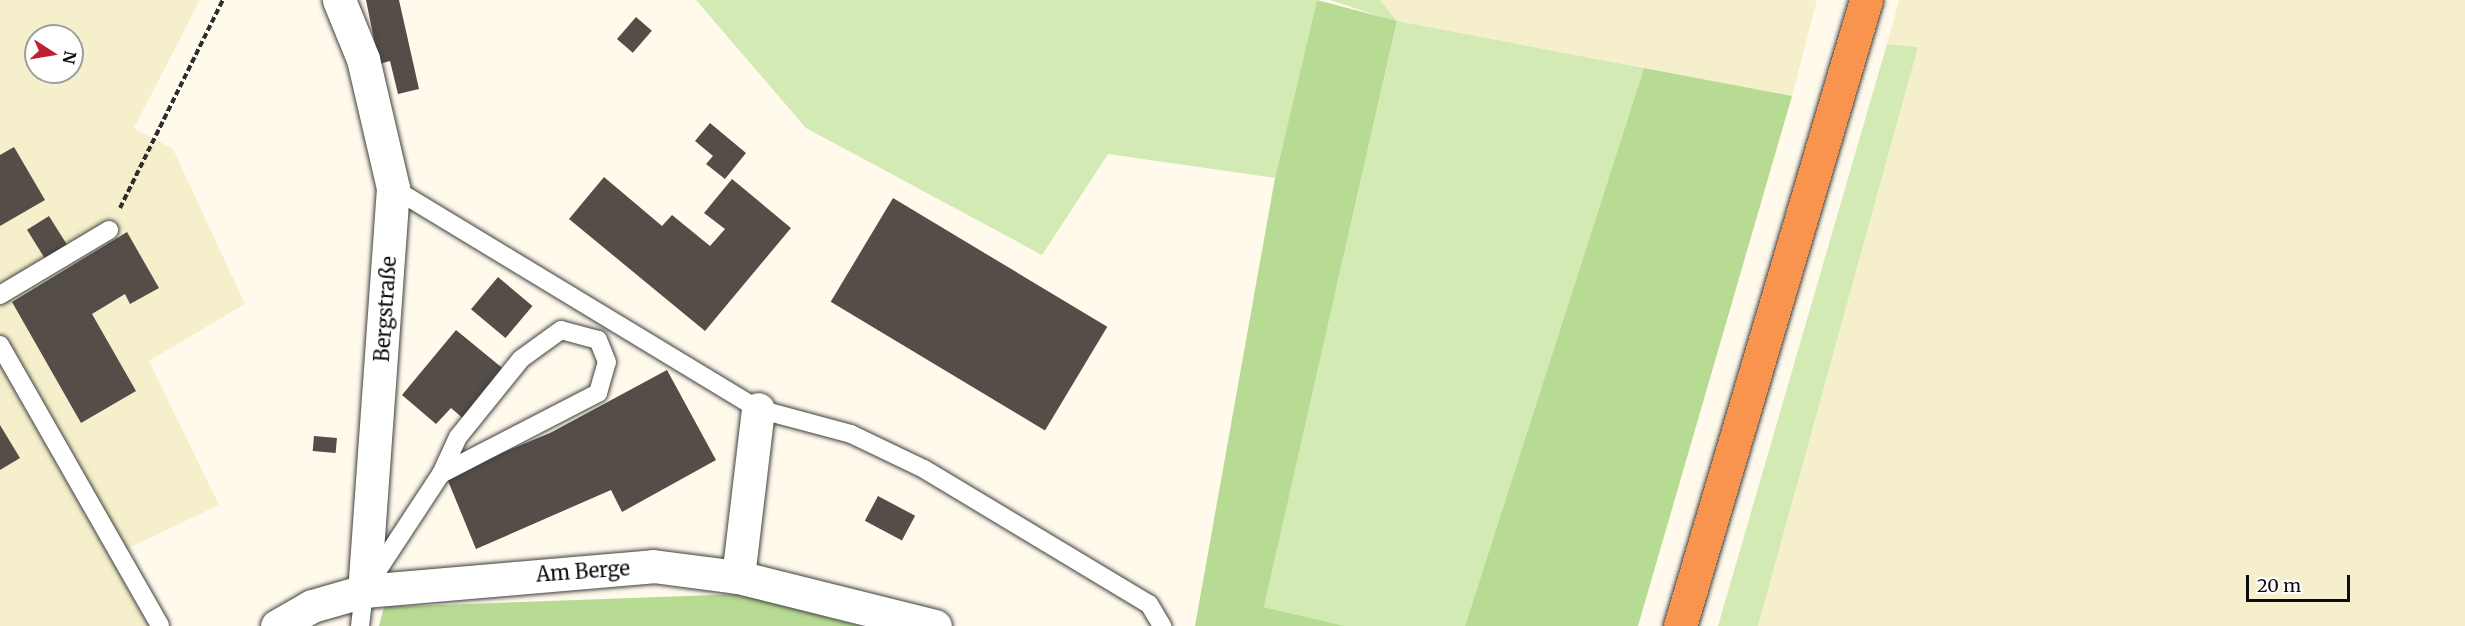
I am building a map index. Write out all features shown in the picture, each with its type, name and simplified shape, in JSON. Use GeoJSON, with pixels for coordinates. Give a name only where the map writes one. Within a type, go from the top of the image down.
{"type":"FeatureCollection","features":[{"type":"Feature","properties":{"kind":"highway"},"geometry":{"type":"LineString","coordinates":[[1680,626],[1866,0]]}},
{"type":"Feature","properties":{"kind":"street","name":"Bergstraße"},"geometry":{"type":"LineString","coordinates":[[339,0],[363,58],[393,188],[364,591]]}},
{"type":"Feature","properties":{"kind":"street"},"geometry":{"type":"LineString","coordinates":[[738,577],[758,409]]}},
{"type":"Feature","properties":{"kind":"street","name":"Am Berge"},"geometry":{"type":"LineString","coordinates":[[277,626],[312,606],[364,591],[653,566],[738,577],[935,626]]}},
{"type":"Feature","properties":{"kind":"lane"},"geometry":{"type":"LineString","coordinates":[[393,188],[609,315],[758,409],[851,434],[924,469],[1149,604],[1162,626]]}},
{"type":"Feature","properties":{"kind":"lane"},"geometry":{"type":"LineString","coordinates":[[0,295],[109,230]]}},
{"type":"Feature","properties":{"kind":"lane"},"geometry":{"type":"LineString","coordinates":[[441,474],[598,393],[607,362],[598,340],[609,315]]}},
{"type":"Feature","properties":{"kind":"lane"},"geometry":{"type":"LineString","coordinates":[[364,591],[441,474],[458,436],[521,359],[561,330],[598,340]]}},
{"type":"Feature","properties":{"kind":"lane"},"geometry":{"type":"LineString","coordinates":[[0,345],[160,626]]}},
{"type":"Feature","properties":{"kind":"lane","name":"Bergstraße"},"geometry":{"type":"LineString","coordinates":[[360,626],[364,591]]}},
{"type":"Feature","properties":{"kind":"path"},"geometry":{"type":"LineString","coordinates":[[109,230],[223,0]]}},
{"type":"Feature","properties":{"kind":"shaded area"},"geometry":{"type":"Polygon","coordinates":[[[0,0],[200,0],[134,128],[173,149],[245,304],[149,361],[219,505],[118,553],[160,626],[0,626],[0,0]]]}},
{"type":"Feature","properties":{"kind":"shaded area"},"geometry":{"type":"Polygon","coordinates":[[[1380,0],[1817,0],[1792,96],[1397,21],[1380,0]]]}},
{"type":"Feature","properties":{"kind":"shaded area"},"geometry":{"type":"Polygon","coordinates":[[[1899,0],[2465,0],[2465,626],[1758,626],[1918,47],[1887,44],[1899,0]]]}},
{"type":"Feature","properties":{"kind":"green space"},"geometry":{"type":"Polygon","coordinates":[[[696,0],[1317,0],[1275,178],[1108,154],[1042,255],[806,128],[696,0]]]}},
{"type":"Feature","properties":{"kind":"green space"},"geometry":{"type":"Polygon","coordinates":[[[1317,0],[1397,21],[1264,607],[1345,626],[1195,626],[1275,178],[1317,0]]]}},
{"type":"Feature","properties":{"kind":"green space"},"geometry":{"type":"Polygon","coordinates":[[[1330,0],[1380,0],[1397,21],[1644,68],[1465,626],[1345,626],[1264,607],[1397,22],[1330,0]]]}},
{"type":"Feature","properties":{"kind":"green space"},"geometry":{"type":"Polygon","coordinates":[[[1887,44],[1918,47],[1758,626],[1718,626],[1887,44]]]}},
{"type":"Feature","properties":{"kind":"green space"},"geometry":{"type":"Polygon","coordinates":[[[1644,68],[1792,96],[1638,626],[1465,626],[1644,68]]]}},
{"type":"Feature","properties":{"kind":"green space"},"geometry":{"type":"Polygon","coordinates":[[[741,594],[859,626],[379,626],[384,607],[741,594]]]}},
{"type":"Feature","properties":{"kind":"building"},"geometry":{"type":"Polygon","coordinates":[[[366,0],[399,0],[419,89],[398,94],[390,61],[379,64],[366,0]]]}},
{"type":"Feature","properties":{"kind":"building"},"geometry":{"type":"Polygon","coordinates":[[[636,17],[652,31],[633,53],[617,39],[636,17]]]}},
{"type":"Feature","properties":{"kind":"building"},"geometry":{"type":"Polygon","coordinates":[[[710,123],[746,153],[725,179],[706,164],[713,156],[695,141],[710,123]]]}},
{"type":"Feature","properties":{"kind":"building"},"geometry":{"type":"Polygon","coordinates":[[[14,147],[45,200],[0,226],[0,155],[14,147]]]}},
{"type":"Feature","properties":{"kind":"building"},"geometry":{"type":"Polygon","coordinates":[[[604,177],[662,226],[672,215],[710,246],[725,229],[704,213],[732,179],[791,228],[705,331],[569,219],[604,177]]]}},
{"type":"Feature","properties":{"kind":"building"},"geometry":{"type":"Polygon","coordinates":[[[893,198],[1107,327],[1045,430],[831,302],[893,198]]]}},
{"type":"Feature","properties":{"kind":"building"},"geometry":{"type":"Polygon","coordinates":[[[49,216],[67,245],[45,259],[27,230],[49,216]]]}},
{"type":"Feature","properties":{"kind":"building"},"geometry":{"type":"Polygon","coordinates":[[[127,232],[159,288],[130,304],[125,294],[92,314],[136,391],[81,423],[12,302],[127,232]]]}},
{"type":"Feature","properties":{"kind":"building"},"geometry":{"type":"Polygon","coordinates":[[[498,277],[532,306],[505,338],[471,309],[498,277]]]}},
{"type":"Feature","properties":{"kind":"building"},"geometry":{"type":"Polygon","coordinates":[[[456,330],[506,371],[466,421],[451,408],[436,424],[402,395],[456,330]]]}},
{"type":"Feature","properties":{"kind":"building"},"geometry":{"type":"Polygon","coordinates":[[[667,370],[716,460],[622,512],[611,490],[476,549],[446,476],[550,433],[667,370]]]}},
{"type":"Feature","properties":{"kind":"building"},"geometry":{"type":"Polygon","coordinates":[[[0,425],[20,458],[0,470],[0,425]]]}},
{"type":"Feature","properties":{"kind":"building"},"geometry":{"type":"Polygon","coordinates":[[[314,436],[337,438],[336,453],[313,451],[314,436]]]}},
{"type":"Feature","properties":{"kind":"building"},"geometry":{"type":"Polygon","coordinates":[[[878,496],[915,516],[902,540],[865,521],[878,496]]]}}]}
